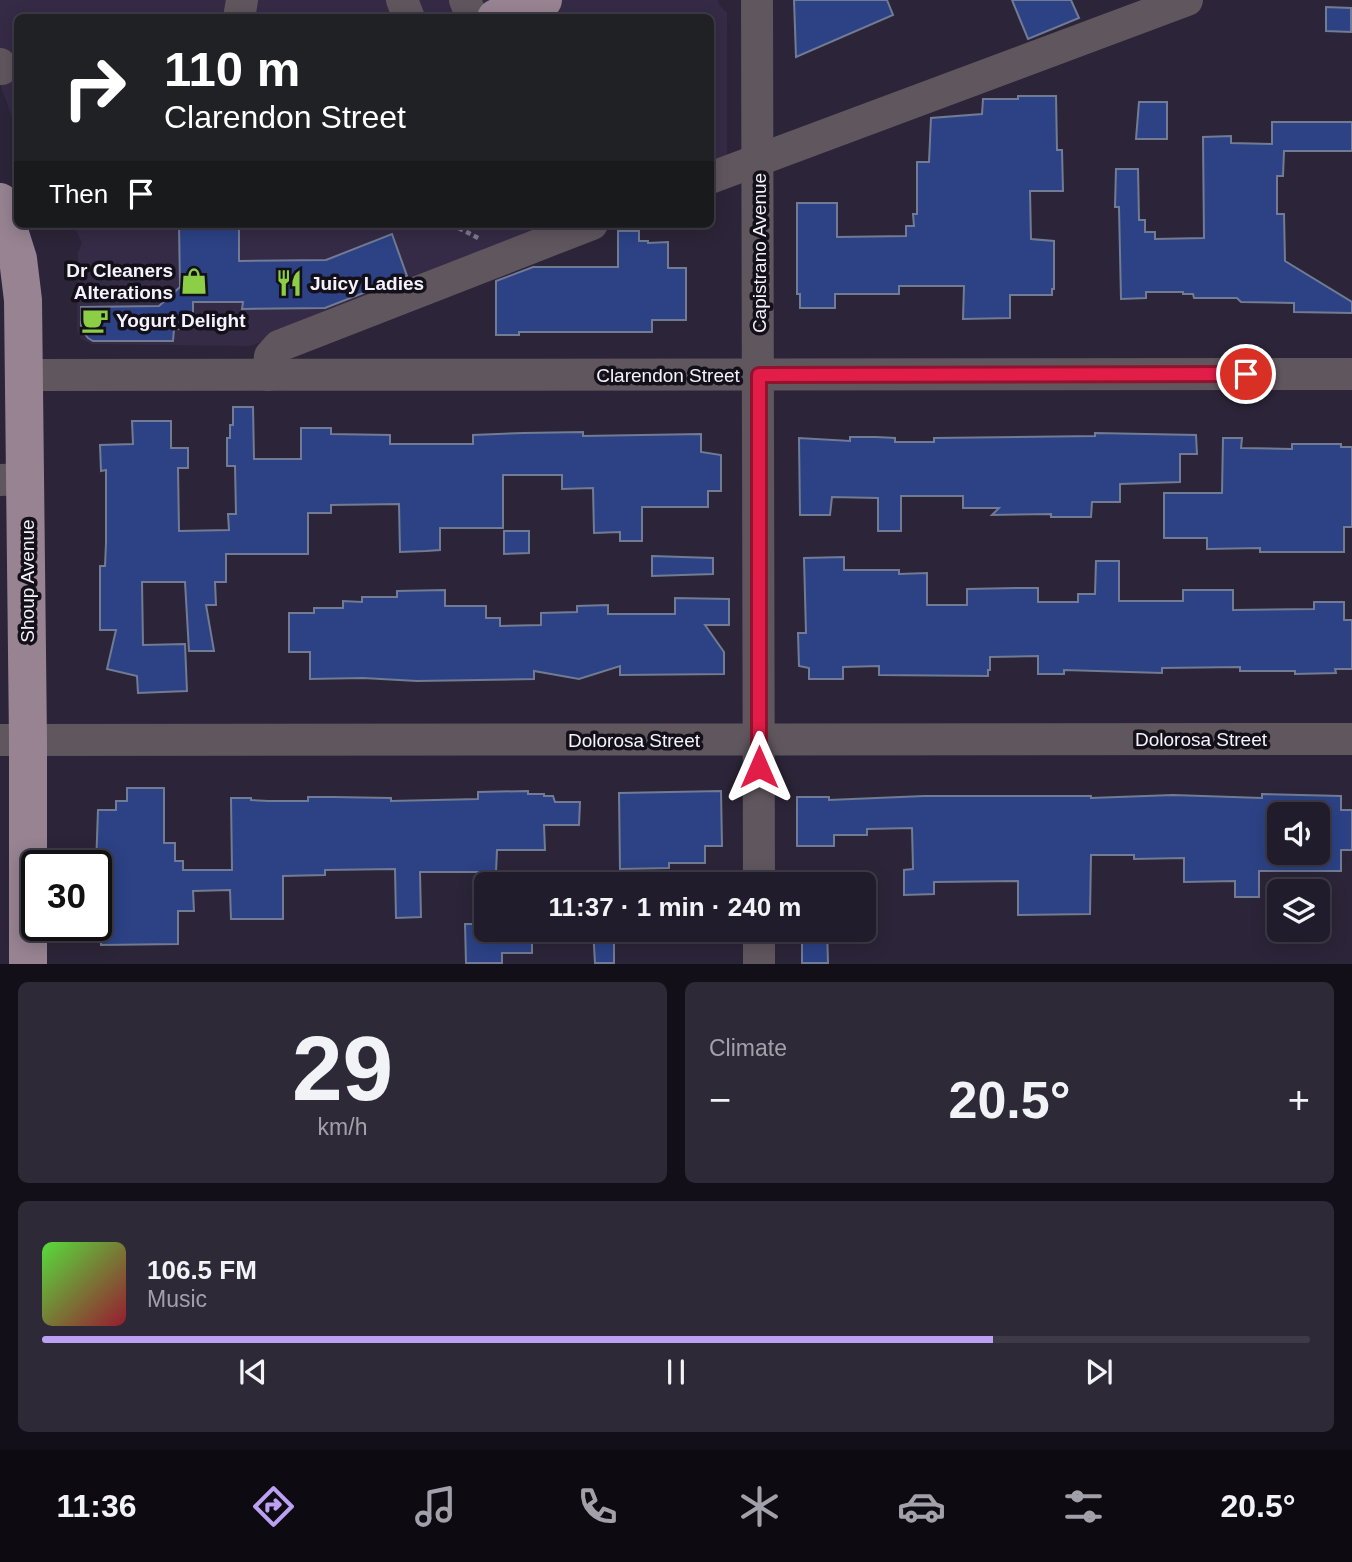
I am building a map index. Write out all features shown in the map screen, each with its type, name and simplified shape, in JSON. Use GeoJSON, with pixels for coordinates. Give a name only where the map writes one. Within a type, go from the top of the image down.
{"type":"FeatureCollection","features":[{"type":"Feature","properties":{"kind":"main road"},"geometry":{"type":"LineString","coordinates":[[506,14],[543,0]]}},
{"type":"Feature","properties":{"kind":"main road","name":"Shoup Avenue"},"geometry":{"type":"LineString","coordinates":[[0,200],[18,258],[23,300],[25,375],[13,479],[14,740],[28,964]]}},
{"type":"Feature","properties":{"kind":"street","name":"Capistrano Avenue"},"geometry":{"type":"LineString","coordinates":[[757,0],[759,872]]}},
{"type":"Feature","properties":{"kind":"street"},"geometry":{"type":"LineString","coordinates":[[714,177],[1187,0]]}},
{"type":"Feature","properties":{"kind":"street"},"geometry":{"type":"LineString","coordinates":[[268,375],[270,356],[279,346],[582,228]]}},
{"type":"Feature","properties":{"kind":"street","name":"Clarendon Street"},"geometry":{"type":"LineString","coordinates":[[25,375],[1352,374]]}},
{"type":"Feature","properties":{"kind":"street","name":"Dolorosa Street"},"geometry":{"type":"LineString","coordinates":[[14,740],[1352,739]]}},
{"type":"Feature","properties":{"kind":"street"},"geometry":{"type":"LineString","coordinates":[[759,942],[759,964]]}},
{"type":"Feature","properties":{"kind":"shaded area"},"geometry":{"type":"Polygon","coordinates":[[[0,0],[718,0],[727,13],[727,166],[714,171],[714,14],[14,14],[14,123],[0,84],[0,0]]]}},
{"type":"Feature","properties":{"kind":"shaded area"},"geometry":{"type":"Polygon","coordinates":[[[75,228],[562,228],[250,346],[92,344],[81,339],[77,330],[78,253],[82,243],[75,228]]]}},
{"type":"Feature","properties":{"kind":"building"},"geometry":{"type":"Polygon","coordinates":[[[794,0],[887,0],[893,15],[796,57],[794,0]]]}},
{"type":"Feature","properties":{"kind":"building"},"geometry":{"type":"Polygon","coordinates":[[[1012,0],[1071,0],[1079,18],[1028,39],[1012,0]]]}},
{"type":"Feature","properties":{"kind":"building"},"geometry":{"type":"Polygon","coordinates":[[[1326,7],[1351,8],[1351,32],[1326,31],[1326,7]]]}},
{"type":"Feature","properties":{"kind":"building"},"geometry":{"type":"Polygon","coordinates":[[[1018,96],[1056,96],[1057,150],[1062,150],[1063,191],[1030,191],[1031,239],[1054,241],[1052,295],[1010,295],[1010,318],[963,319],[964,286],[899,286],[899,294],[835,294],[835,308],[800,308],[800,294],[797,294],[797,203],[837,203],[837,237],[906,236],[906,226],[914,226],[913,214],[917,214],[917,162],[929,162],[931,118],[982,114],[983,99],[1018,99],[1018,96]]]}},
{"type":"Feature","properties":{"kind":"building"},"geometry":{"type":"Polygon","coordinates":[[[1139,102],[1167,102],[1167,139],[1136,139],[1139,102]]]}},
{"type":"Feature","properties":{"kind":"building"},"geometry":{"type":"Polygon","coordinates":[[[1272,122],[1352,122],[1352,151],[1284,151],[1283,176],[1277,176],[1277,214],[1284,214],[1285,261],[1352,302],[1352,313],[1294,312],[1294,303],[1241,302],[1237,298],[1194,298],[1193,294],[1183,292],[1146,292],[1146,298],[1121,299],[1119,207],[1115,207],[1116,169],[1138,169],[1139,220],[1145,220],[1145,232],[1155,232],[1155,239],[1204,238],[1203,137],[1231,136],[1231,143],[1272,144],[1272,122]]]}},
{"type":"Feature","properties":{"kind":"building"},"geometry":{"type":"Polygon","coordinates":[[[179,228],[239,228],[239,261],[326,260],[392,234],[407,276],[325,308],[242,309],[243,302],[193,302],[193,328],[174,329],[173,341],[93,341],[81,329],[81,307],[159,306],[180,287],[179,228]]]}},
{"type":"Feature","properties":{"kind":"building"},"geometry":{"type":"Polygon","coordinates":[[[618,231],[639,231],[639,241],[648,243],[668,242],[668,268],[686,268],[686,320],[652,320],[652,332],[519,332],[519,335],[496,335],[496,281],[533,267],[618,267],[618,231]]]}},
{"type":"Feature","properties":{"kind":"building"},"geometry":{"type":"Polygon","coordinates":[[[233,407],[253,407],[254,459],[301,459],[301,428],[331,428],[331,434],[390,435],[390,444],[473,444],[473,435],[523,433],[583,432],[583,436],[701,434],[701,452],[721,455],[721,491],[708,491],[708,507],[642,507],[642,541],[620,541],[620,532],[594,533],[593,488],[562,489],[562,475],[503,475],[503,528],[440,528],[440,550],[400,552],[399,504],[331,505],[331,513],[308,513],[308,554],[226,554],[226,582],[215,582],[216,605],[206,605],[214,651],[189,651],[185,582],[142,582],[143,645],[185,644],[187,691],[138,693],[137,676],[107,669],[116,630],[100,630],[100,566],[105,566],[106,543],[106,470],[101,471],[100,445],[133,444],[132,421],[171,421],[171,448],[188,448],[188,468],[178,468],[179,531],[229,530],[228,514],[236,514],[235,466],[227,466],[227,438],[230,438],[230,425],[233,425],[233,407]]]}},
{"type":"Feature","properties":{"kind":"building"},"geometry":{"type":"Polygon","coordinates":[[[1095,433],[1196,435],[1197,454],[1180,454],[1180,482],[1120,484],[1120,502],[1092,502],[1091,517],[1051,517],[1051,514],[992,515],[999,508],[963,508],[963,496],[901,496],[901,531],[878,531],[878,498],[832,497],[830,515],[800,515],[799,438],[850,441],[850,437],[876,437],[895,438],[895,442],[934,442],[934,438],[1095,436],[1095,433]]]}},
{"type":"Feature","properties":{"kind":"building"},"geometry":{"type":"Polygon","coordinates":[[[1223,438],[1242,438],[1241,448],[1292,449],[1292,444],[1341,444],[1341,447],[1352,447],[1352,527],[1344,527],[1344,552],[1260,552],[1260,548],[1207,549],[1207,538],[1164,538],[1164,493],[1222,493],[1223,438]]]}},
{"type":"Feature","properties":{"kind":"building"},"geometry":{"type":"Polygon","coordinates":[[[504,531],[529,531],[529,553],[504,554],[504,531]]]}},
{"type":"Feature","properties":{"kind":"building"},"geometry":{"type":"Polygon","coordinates":[[[652,556],[713,558],[713,574],[652,576],[652,556]]]}},
{"type":"Feature","properties":{"kind":"building"},"geometry":{"type":"Polygon","coordinates":[[[844,557],[844,570],[927,573],[927,605],[967,605],[967,589],[1016,588],[1038,588],[1038,602],[1078,602],[1078,594],[1095,594],[1096,561],[1119,561],[1119,601],[1183,601],[1183,590],[1233,590],[1233,610],[1314,609],[1314,602],[1344,602],[1344,620],[1352,620],[1352,669],[1335,669],[1336,673],[1295,674],[1295,671],[1240,671],[1240,667],[1162,668],[1162,673],[1064,670],[1064,674],[1038,674],[1038,656],[990,657],[988,676],[879,675],[879,666],[843,667],[843,679],[809,679],[809,668],[799,666],[798,633],[806,633],[804,558],[844,557]]]}},
{"type":"Feature","properties":{"kind":"building"},"geometry":{"type":"Polygon","coordinates":[[[445,590],[445,606],[486,606],[486,618],[500,618],[500,626],[541,625],[541,613],[577,612],[577,606],[608,605],[608,614],[675,614],[675,598],[729,599],[729,625],[705,625],[724,652],[724,674],[620,675],[620,666],[579,679],[534,671],[534,679],[310,679],[310,652],[289,652],[289,613],[314,613],[314,608],[343,608],[343,601],[362,602],[362,597],[397,597],[397,591],[445,590]]]}},
{"type":"Feature","properties":{"kind":"building"},"geometry":{"type":"Polygon","coordinates":[[[127,788],[164,788],[164,843],[175,843],[175,861],[183,861],[183,870],[232,870],[231,798],[268,801],[308,801],[308,797],[391,798],[391,801],[478,799],[478,792],[528,791],[528,794],[553,796],[555,802],[580,802],[579,825],[544,825],[545,850],[497,850],[496,872],[420,872],[421,917],[396,918],[395,869],[325,870],[325,875],[283,876],[283,919],[231,919],[230,890],[193,891],[194,911],[178,911],[178,944],[101,945],[101,941],[112,941],[112,850],[97,850],[98,810],[116,810],[116,801],[127,801],[127,788]]]}},
{"type":"Feature","properties":{"kind":"building"},"geometry":{"type":"Polygon","coordinates":[[[721,791],[722,846],[705,846],[705,863],[669,863],[669,868],[620,869],[619,793],[721,791]]]}},
{"type":"Feature","properties":{"kind":"building"},"geometry":{"type":"Polygon","coordinates":[[[1262,794],[1341,796],[1341,810],[1352,810],[1352,850],[1341,850],[1341,871],[1259,871],[1259,897],[1235,897],[1235,881],[1184,882],[1184,858],[1134,859],[1134,855],[1091,855],[1090,914],[1018,915],[1018,881],[934,882],[934,894],[904,895],[904,870],[913,869],[912,828],[867,829],[867,835],[834,835],[834,846],[797,846],[797,797],[829,797],[829,800],[924,796],[1091,798],[1173,795],[1262,798],[1262,794]]]}},
{"type":"Feature","properties":{"kind":"building"},"geometry":{"type":"Polygon","coordinates":[[[465,924],[474,924],[474,942],[532,942],[532,953],[502,953],[502,963],[466,963],[465,924]]]}},
{"type":"Feature","properties":{"kind":"building"},"geometry":{"type":"Polygon","coordinates":[[[594,942],[614,942],[614,963],[595,963],[594,942]]]}},
{"type":"Feature","properties":{"kind":"building"},"geometry":{"type":"Polygon","coordinates":[[[802,942],[827,942],[828,963],[802,963],[802,942]]]}},
{"type":"Feature","properties":{"kind":"place","name":"Dr Cleaners Alterations"},"geometry":{"type":"Point","coordinates":[194,281]}},
{"type":"Feature","properties":{"kind":"place","name":"Juicy Ladies"},"geometry":{"type":"Point","coordinates":[289,283]}},
{"type":"Feature","properties":{"kind":"place","name":"Yogurt Delight"},"geometry":{"type":"Point","coordinates":[95,320]}},
{"type":"Feature","properties":{"kind":"route"},"geometry":{"type":"LineString","coordinates":[[759,767],[759,375],[1246,374]]}}]}
